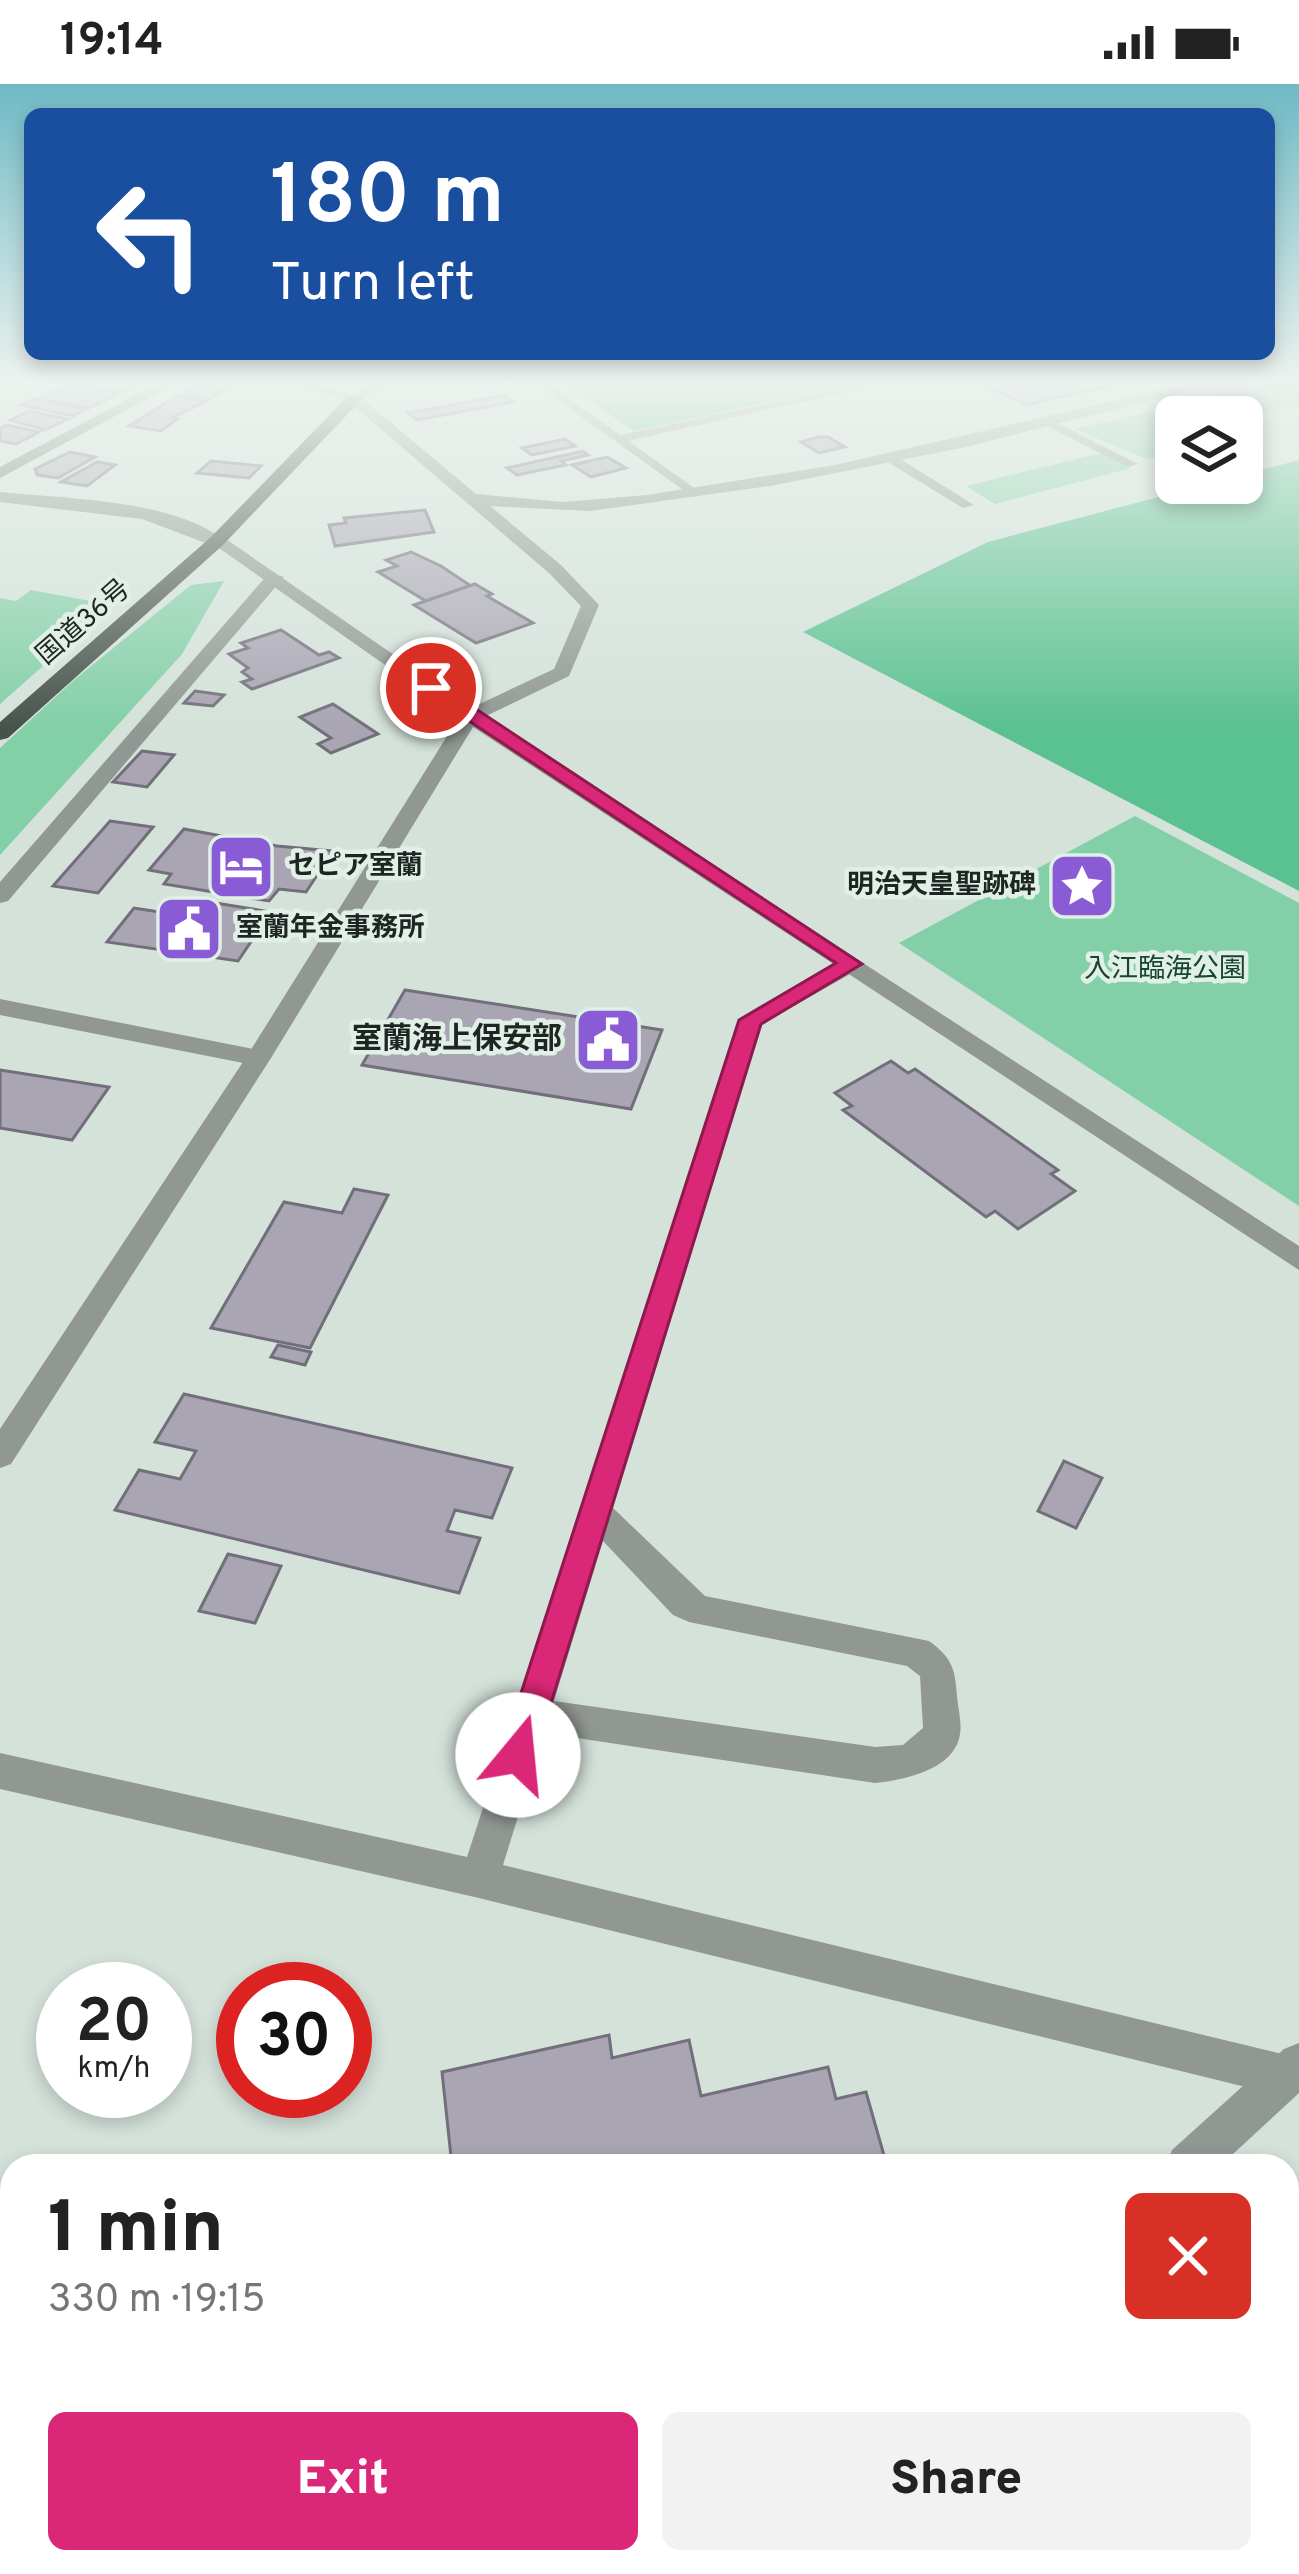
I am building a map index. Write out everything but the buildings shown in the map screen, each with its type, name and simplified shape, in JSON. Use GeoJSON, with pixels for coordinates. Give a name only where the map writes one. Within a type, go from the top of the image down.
{"type":"FeatureCollection","features":[{"type":"Feature","properties":{"kind":"highway","name":"国道36号"},"geometry":{"type":"LineString","coordinates":[[0,733],[217,542],[261,496]]}},
{"type":"Feature","properties":{"kind":"street"},"geometry":{"type":"LineString","coordinates":[[528,546],[524,526],[534,518],[670,496]]}},
{"type":"Feature","properties":{"kind":"street"},"geometry":{"type":"LineString","coordinates":[[0,497],[158,520],[202,532],[275,577],[470,716],[1299,1260]]}},
{"type":"Feature","properties":{"kind":"street"},"geometry":{"type":"LineString","coordinates":[[471,498],[523,509],[570,510]]}},
{"type":"Feature","properties":{"kind":"street"},"geometry":{"type":"LineString","coordinates":[[0,1455],[258,1058],[470,716],[562,672],[590,605],[471,498]]}},
{"type":"Feature","properties":{"kind":"street"},"geometry":{"type":"LineString","coordinates":[[0,896],[275,577]]}},
{"type":"Feature","properties":{"kind":"street"},"geometry":{"type":"LineString","coordinates":[[479,1879],[751,1020],[851,964]]}},
{"type":"Feature","properties":{"kind":"street"},"geometry":{"type":"LineString","coordinates":[[0,1007],[258,1058]]}},
{"type":"Feature","properties":{"kind":"street"},"geometry":{"type":"LineString","coordinates":[[531,1714],[875,1765],[911,1762],[942,1735],[937,1668],[916,1652],[701,1611],[686,1604],[595,1511]]}},
{"type":"Feature","properties":{"kind":"street"},"geometry":{"type":"LineString","coordinates":[[0,1771],[1293,2070]]}},
{"type":"Feature","properties":{"kind":"street"},"geometry":{"type":"LineString","coordinates":[[1201,2154],[1293,2070]]}},
{"type":"Feature","properties":{"kind":"lane"},"geometry":{"type":"LineString","coordinates":[[953,496],[968,505]]}},
{"type":"Feature","properties":{"kind":"green space"},"geometry":{"type":"Polygon","coordinates":[[[982,496],[1024,496],[995,504],[982,496]]]}},
{"type":"Feature","properties":{"kind":"green space"},"geometry":{"type":"Polygon","coordinates":[[[224,581],[182,654],[0,855],[0,748],[74,680],[191,585],[224,581]]]}},
{"type":"Feature","properties":{"kind":"green space"},"geometry":{"type":"Polygon","coordinates":[[[31,590],[112,605],[0,704],[0,598],[16,601],[31,590]]]}},
{"type":"Feature","properties":{"kind":"green space","name":"入江臨海公園"},"geometry":{"type":"Polygon","coordinates":[[[1135,816],[1299,903],[1299,1206],[899,943],[1135,816]]]}},
{"type":"Feature","properties":{"kind":"shaded area"},"geometry":{"type":"Polygon","coordinates":[[[1263,496],[1299,496],[1299,891],[803,632],[988,542],[1155,498],[1155,504],[1263,504],[1263,496]]]}},
{"type":"Feature","properties":{"kind":"place","name":"セピア室蘭"},"geometry":{"type":"Point","coordinates":[241,867]}},
{"type":"Feature","properties":{"kind":"place","name":"明治天皇聖跡碑"},"geometry":{"type":"Point","coordinates":[1082,886]}},
{"type":"Feature","properties":{"kind":"place","name":"室蘭年金事務所"},"geometry":{"type":"Point","coordinates":[189,929]}},
{"type":"Feature","properties":{"kind":"place","name":"室蘭海上保安部"},"geometry":{"type":"Point","coordinates":[608,1040]}},
{"type":"Feature","properties":{"kind":"route"},"geometry":{"type":"LineString","coordinates":[[431,688],[851,964],[751,1020],[518,1755]]}}]}
